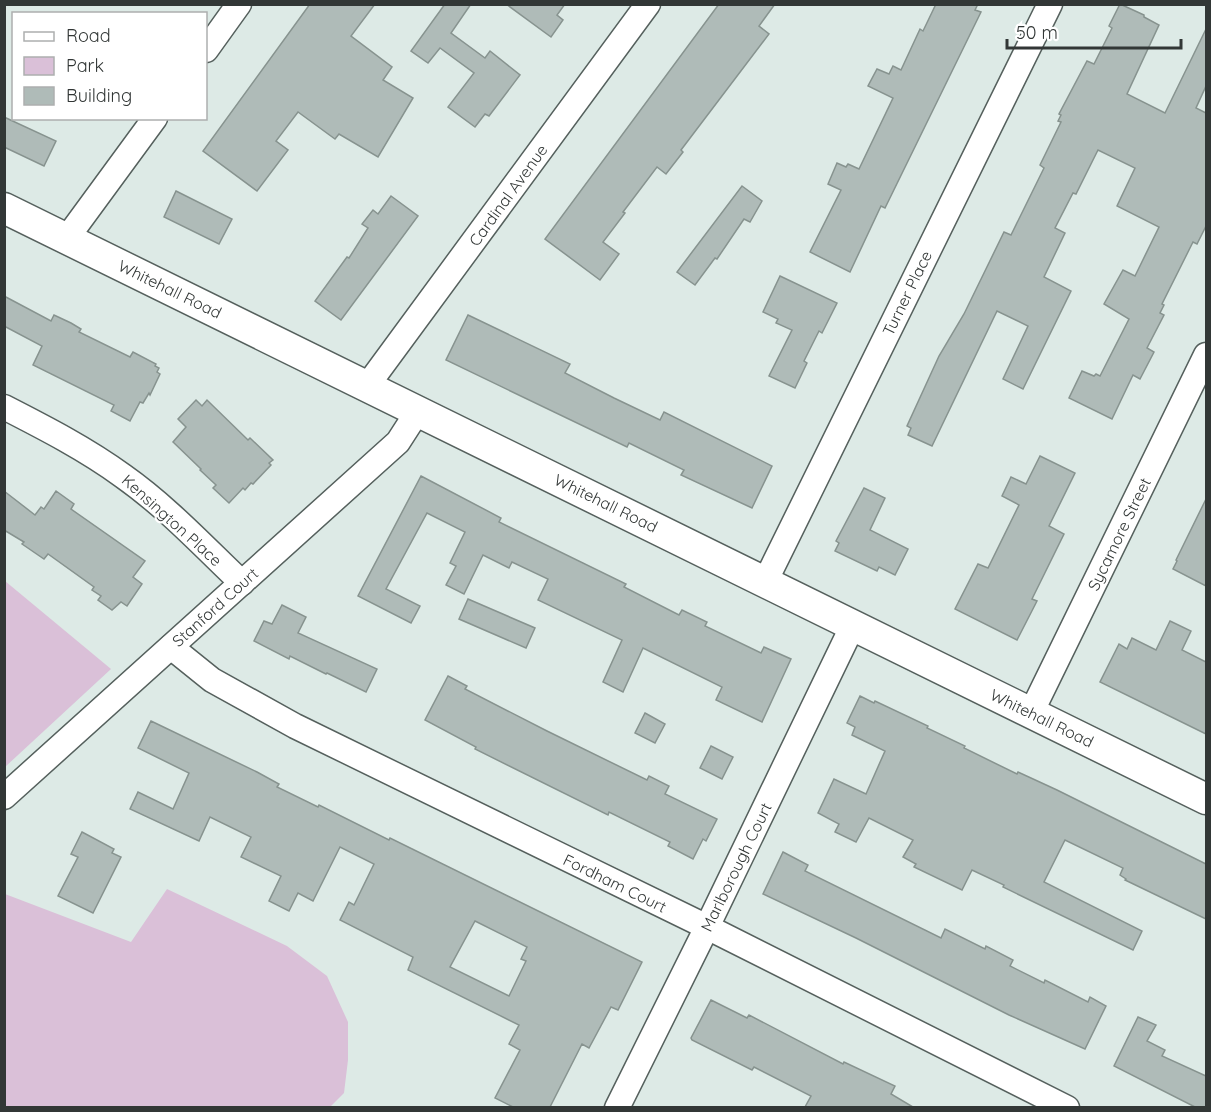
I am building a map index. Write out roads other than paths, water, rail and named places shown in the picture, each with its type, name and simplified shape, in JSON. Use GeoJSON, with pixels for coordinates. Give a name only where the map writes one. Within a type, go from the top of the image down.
{"type":"FeatureCollection","features":[{"type":"Feature","properties":{"kind":"street"},"geometry":{"type":"LineString","coordinates":[[207,49],[239,4]]}},
{"type":"Feature","properties":{"kind":"street","name":"Cardinal Avenue"},"geometry":{"type":"LineString","coordinates":[[367,386],[648,4]]}},
{"type":"Feature","properties":{"kind":"street","name":"Turner Place"},"geometry":{"type":"LineString","coordinates":[[765,582],[1050,4]]}},
{"type":"Feature","properties":{"kind":"street"},"geometry":{"type":"LineString","coordinates":[[67,238],[154,120]]}},
{"type":"Feature","properties":{"kind":"street","name":"Whitehall Road"},"geometry":{"type":"LineString","coordinates":[[4,208],[1206,799]]}},
{"type":"Feature","properties":{"kind":"street","name":"Sycamore Street"},"geometry":{"type":"LineString","coordinates":[[1031,713],[1206,356]]}},
{"type":"Feature","properties":{"kind":"street","name":"Kensington Place"},"geometry":{"type":"LineString","coordinates":[[4,407],[82,448],[123,475],[163,508],[242,583]]}},
{"type":"Feature","properties":{"kind":"street","name":"Stanford Court"},"geometry":{"type":"LineString","coordinates":[[4,797],[398,442],[418,411]]}},
{"type":"Feature","properties":{"kind":"street","name":"Marlborough Court"},"geometry":{"type":"LineString","coordinates":[[617,1107],[853,625]]}},
{"type":"Feature","properties":{"kind":"street","name":"Fordham Court"},"geometry":{"type":"LineString","coordinates":[[171,648],[224,688],[296,726],[707,927],[1067,1107]]}}]}
